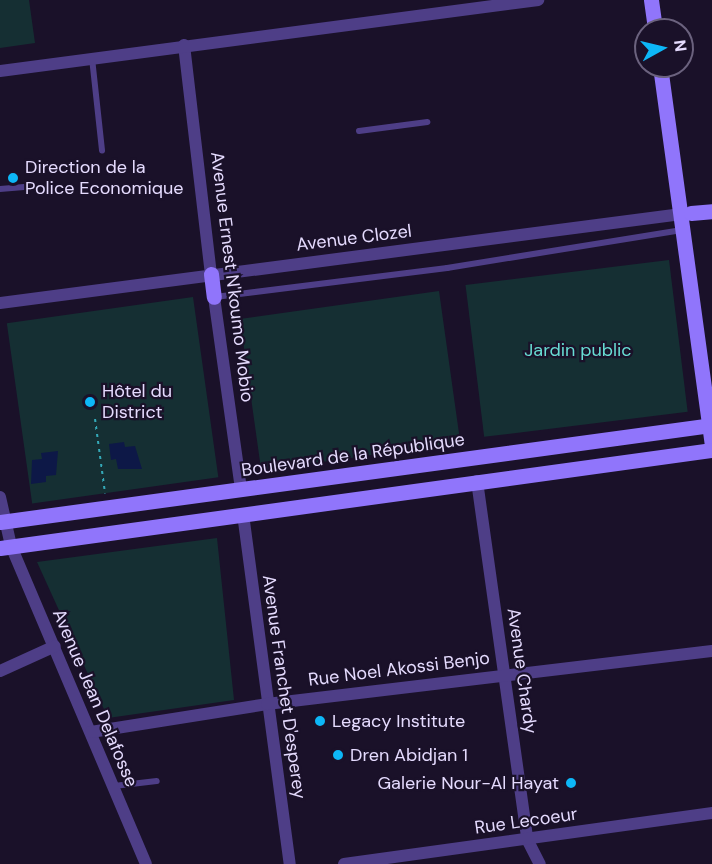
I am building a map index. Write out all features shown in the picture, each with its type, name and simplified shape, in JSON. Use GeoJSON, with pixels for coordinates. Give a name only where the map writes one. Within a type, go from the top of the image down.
{"type":"FeatureCollection","features":[{"type":"Feature","properties":{"kind":"main road"},"geometry":{"type":"LineString","coordinates":[[651,0],[653,18]]}},
{"type":"Feature","properties":{"kind":"main road"},"geometry":{"type":"LineString","coordinates":[[662,78],[685,214],[682,231],[712,445]]}},
{"type":"Feature","properties":{"kind":"main road","name":"Avenue Clozel"},"geometry":{"type":"LineString","coordinates":[[685,214],[712,211]]}},
{"type":"Feature","properties":{"kind":"main road","name":"Avenue Ernest N'koumo Mobio"},"geometry":{"type":"LineString","coordinates":[[211,274],[214,297]]}},
{"type":"Feature","properties":{"kind":"main road","name":"Boulevard de la République"},"geometry":{"type":"LineString","coordinates":[[3,522],[711,425]]}},
{"type":"Feature","properties":{"kind":"main road"},"geometry":{"type":"LineString","coordinates":[[5,547],[712,450]]}},
{"type":"Feature","properties":{"kind":"main road","name":"Avenue Ernest N'koumo Mobio"},"geometry":{"type":"LineString","coordinates":[[241,490],[243,514]]}},
{"type":"Feature","properties":{"kind":"street"},"geometry":{"type":"LineString","coordinates":[[0,71],[538,0]]}},
{"type":"Feature","properties":{"kind":"street","name":"Avenue Ernest N'koumo Mobio"},"geometry":{"type":"LineString","coordinates":[[184,45],[211,274]]}},
{"type":"Feature","properties":{"kind":"street","name":"Avenue Clozel"},"geometry":{"type":"LineString","coordinates":[[0,303],[685,214]]}},
{"type":"Feature","properties":{"kind":"street","name":"Avenue Ernest N'koumo Mobio"},"geometry":{"type":"LineString","coordinates":[[214,297],[241,490]]}},
{"type":"Feature","properties":{"kind":"street","name":"Avenue Chardy"},"geometry":{"type":"LineString","coordinates":[[477,481],[527,839],[540,864]]}},
{"type":"Feature","properties":{"kind":"street","name":"Avenue Jean Delafosse"},"geometry":{"type":"LineString","coordinates":[[0,497],[5,547],[55,646],[146,864]]}},
{"type":"Feature","properties":{"kind":"street","name":"Avenue Franchet D'esperey"},"geometry":{"type":"LineString","coordinates":[[243,514],[267,704],[291,864]]}},
{"type":"Feature","properties":{"kind":"street"},"geometry":{"type":"LineString","coordinates":[[0,671],[55,646]]}},
{"type":"Feature","properties":{"kind":"street","name":"Rue Noel Akossi Benjo"},"geometry":{"type":"LineString","coordinates":[[91,732],[267,704],[712,651]]}},
{"type":"Feature","properties":{"kind":"street","name":"Rue Lecoeur"},"geometry":{"type":"LineString","coordinates":[[344,864],[712,813]]}},
{"type":"Feature","properties":{"kind":"lane"},"geometry":{"type":"LineString","coordinates":[[92,58],[102,150]]}},
{"type":"Feature","properties":{"kind":"lane"},"geometry":{"type":"LineString","coordinates":[[359,131],[427,122]]}},
{"type":"Feature","properties":{"kind":"lane"},"geometry":{"type":"LineString","coordinates":[[0,189],[24,188]]}},
{"type":"Feature","properties":{"kind":"lane"},"geometry":{"type":"LineString","coordinates":[[214,297],[447,268],[682,231]]}},
{"type":"Feature","properties":{"kind":"lane"},"geometry":{"type":"LineString","coordinates":[[114,786],[157,781]]}},
{"type":"Feature","properties":{"kind":"path"},"geometry":{"type":"LineString","coordinates":[[95,419],[107,508]]}},
{"type":"Feature","properties":{"kind":"green space"},"geometry":{"type":"Polygon","coordinates":[[[0,0],[29,0],[35,43],[0,48],[0,0]]]}},
{"type":"Feature","properties":{"kind":"green space","name":"Jardin public"},"geometry":{"type":"Polygon","coordinates":[[[669,260],[688,412],[484,437],[466,285],[669,260]]]}},
{"type":"Feature","properties":{"kind":"green space"},"geometry":{"type":"Polygon","coordinates":[[[439,291],[460,443],[261,470],[240,319],[439,291]]]}},
{"type":"Feature","properties":{"kind":"green space"},"geometry":{"type":"Polygon","coordinates":[[[193,297],[218,477],[32,503],[7,323],[193,297]]]}},
{"type":"Feature","properties":{"kind":"green space"},"geometry":{"type":"Polygon","coordinates":[[[217,538],[234,700],[108,718],[37,562],[217,538]]]}},
{"type":"Feature","properties":{"kind":"shaded area"},"geometry":{"type":"Polygon","coordinates":[[[124,442],[125,447],[135,446],[142,469],[118,469],[116,459],[111,460],[109,444],[124,442]]]}},
{"type":"Feature","properties":{"kind":"shaded area"},"geometry":{"type":"Polygon","coordinates":[[[58,451],[56,475],[46,476],[46,482],[31,484],[32,460],[42,459],[41,453],[58,451]]]}},
{"type":"Feature","properties":{"kind":"place","name":"Direction de la Police Economique"},"geometry":{"type":"Point","coordinates":[13,178]}},
{"type":"Feature","properties":{"kind":"place","name":"Hôtel du District"},"geometry":{"type":"Point","coordinates":[90,402]}},
{"type":"Feature","properties":{"kind":"place","name":"Legacy Institute"},"geometry":{"type":"Point","coordinates":[320,721]}},
{"type":"Feature","properties":{"kind":"place","name":"Dren Abidjan 1"},"geometry":{"type":"Point","coordinates":[338,755]}},
{"type":"Feature","properties":{"kind":"place","name":"Galerie Nour-Al Hayat"},"geometry":{"type":"Point","coordinates":[571,783]}}]}
